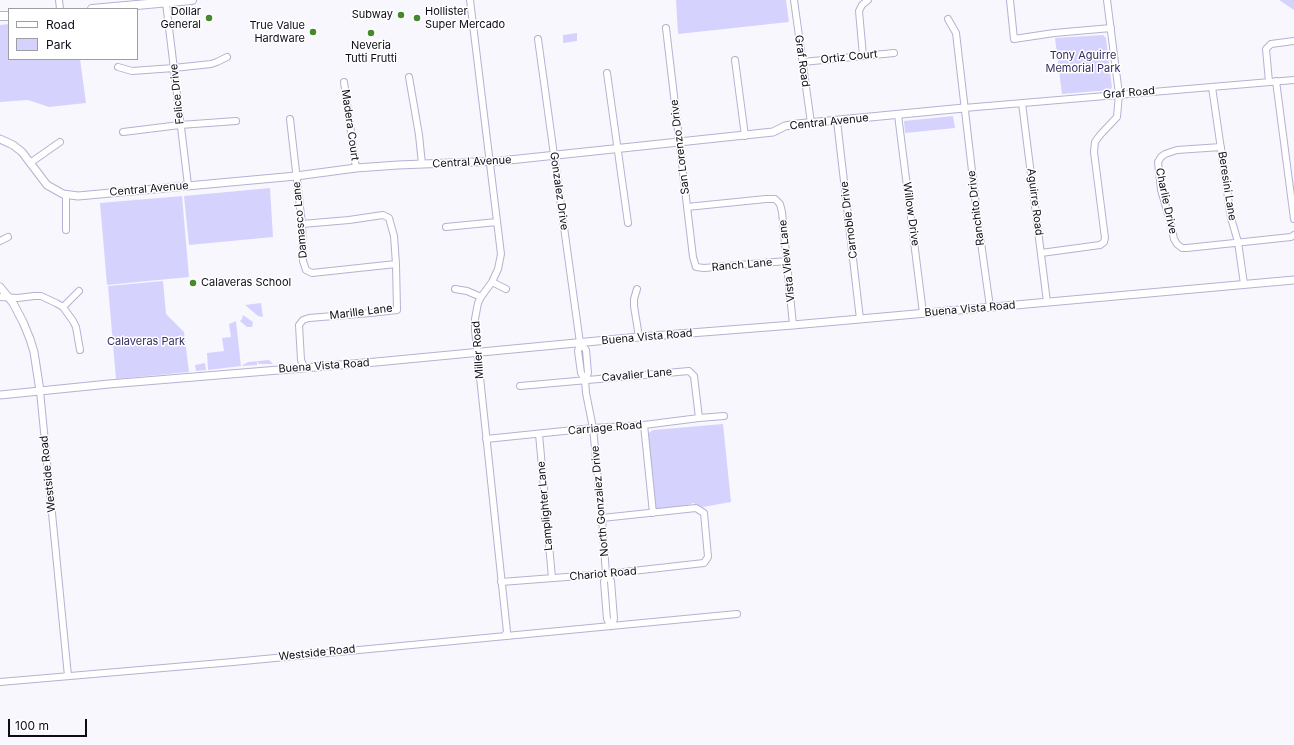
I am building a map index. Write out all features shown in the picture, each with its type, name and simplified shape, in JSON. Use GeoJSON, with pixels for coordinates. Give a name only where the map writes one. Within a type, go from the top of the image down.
{"type":"FeatureCollection","features":[{"type":"Feature","properties":{"kind":"main road"},"geometry":{"type":"LineString","coordinates":[[104,8],[192,0]]}},
{"type":"Feature","properties":{"kind":"street","name":"Miller Road"},"geometry":{"type":"LineString","coordinates":[[470,0],[501,260],[492,282],[480,297],[476,309],[475,319],[477,352],[506,632],[505,635]]}},
{"type":"Feature","properties":{"kind":"street","name":"Graf Road"},"geometry":{"type":"LineString","coordinates":[[794,0],[811,123]]}},
{"type":"Feature","properties":{"kind":"street"},"geometry":{"type":"LineString","coordinates":[[863,56],[859,11],[862,5],[868,0]]}},
{"type":"Feature","properties":{"kind":"street"},"geometry":{"type":"LineString","coordinates":[[1010,0],[1014,39],[1054,33],[1111,28]]}},
{"type":"Feature","properties":{"kind":"street"},"geometry":{"type":"LineString","coordinates":[[1041,252],[1100,245],[1104,242],[1105,238],[1094,152],[1095,142],[1117,117],[1119,94],[1108,0]]}},
{"type":"Feature","properties":{"kind":"street","name":"Felice Drive"},"geometry":{"type":"LineString","coordinates":[[166,3],[188,185]]}},
{"type":"Feature","properties":{"kind":"street","name":"Ranchito Drive"},"geometry":{"type":"LineString","coordinates":[[948,19],[956,33],[978,228],[990,307]]}},
{"type":"Feature","properties":{"kind":"street","name":"San Lorenzo Drive"},"geometry":{"type":"LineString","coordinates":[[666,28],[693,257],[696,267]]}},
{"type":"Feature","properties":{"kind":"street","name":"Gonzalez Drive"},"geometry":{"type":"LineString","coordinates":[[538,39],[580,343]]}},
{"type":"Feature","properties":{"kind":"street"},"geometry":{"type":"LineString","coordinates":[[1269,82],[1266,49],[1271,44],[1294,41]]}},
{"type":"Feature","properties":{"kind":"street","name":"Ortiz Court"},"geometry":{"type":"LineString","coordinates":[[803,62],[894,53]]}},
{"type":"Feature","properties":{"kind":"street"},"geometry":{"type":"LineString","coordinates":[[118,67],[132,71],[174,68],[211,64],[227,57]]}},
{"type":"Feature","properties":{"kind":"street"},"geometry":{"type":"LineString","coordinates":[[735,60],[745,136]]}},
{"type":"Feature","properties":{"kind":"street"},"geometry":{"type":"LineString","coordinates":[[607,73],[628,223]]}},
{"type":"Feature","properties":{"kind":"street"},"geometry":{"type":"LineString","coordinates":[[409,77],[419,135],[422,164]]}},
{"type":"Feature","properties":{"kind":"street","name":"Graf Road"},"geometry":{"type":"LineString","coordinates":[[964,108],[1294,80]]}},
{"type":"Feature","properties":{"kind":"street"},"geometry":{"type":"LineString","coordinates":[[1276,81],[1294,219]]}},
{"type":"Feature","properties":{"kind":"street","name":"Madera Court"},"geometry":{"type":"LineString","coordinates":[[344,82],[356,168]]}},
{"type":"Feature","properties":{"kind":"street","name":"Beresini Lane"},"geometry":{"type":"LineString","coordinates":[[1212,87],[1232,218],[1238,242],[1244,284]]}},
{"type":"Feature","properties":{"kind":"street","name":"Aguirre Road"},"geometry":{"type":"LineString","coordinates":[[1022,103],[1047,302]]}},
{"type":"Feature","properties":{"kind":"street","name":"Central Avenue"},"geometry":{"type":"LineString","coordinates":[[0,138],[17,148],[47,185],[66,195],[78,196],[296,176],[356,168],[489,161],[554,155],[745,136],[773,132],[787,126],[964,108]]}},
{"type":"Feature","properties":{"kind":"street","name":"Willow Drive"},"geometry":{"type":"LineString","coordinates":[[898,115],[923,313]]}},
{"type":"Feature","properties":{"kind":"street","name":"Damasco Lane"},"geometry":{"type":"LineString","coordinates":[[290,119],[302,224],[303,261],[306,270],[312,272],[396,264]]}},
{"type":"Feature","properties":{"kind":"street"},"geometry":{"type":"LineString","coordinates":[[123,132],[180,125],[236,121]]}},
{"type":"Feature","properties":{"kind":"street","name":"Carnoble Drive"},"geometry":{"type":"LineString","coordinates":[[837,121],[860,319]]}},
{"type":"Feature","properties":{"kind":"street"},"geometry":{"type":"LineString","coordinates":[[30,163],[60,142]]}},
{"type":"Feature","properties":{"kind":"street","name":"Charlie Drive"},"geometry":{"type":"LineString","coordinates":[[1221,147],[1178,150],[1161,156],[1158,162],[1162,190],[1174,240],[1182,248],[1238,242]]}},
{"type":"Feature","properties":{"kind":"street"},"geometry":{"type":"LineString","coordinates":[[66,195],[66,230]]}},
{"type":"Feature","properties":{"kind":"street","name":"Vista View Lane"},"geometry":{"type":"LineString","coordinates":[[687,207],[776,199],[780,204],[782,212],[794,325]]}},
{"type":"Feature","properties":{"kind":"street","name":"Marille Lane"},"geometry":{"type":"LineString","coordinates":[[302,224],[349,220],[382,215],[389,218],[394,236],[396,264],[396,310],[309,318],[303,320],[299,325],[301,360],[304,367]]}},
{"type":"Feature","properties":{"kind":"street"},"geometry":{"type":"LineString","coordinates":[[446,227],[497,222]]}},
{"type":"Feature","properties":{"kind":"street"},"geometry":{"type":"LineString","coordinates":[[1238,242],[1291,237],[1294,235]]}},
{"type":"Feature","properties":{"kind":"street"},"geometry":{"type":"LineString","coordinates":[[0,241],[8,237]]}},
{"type":"Feature","properties":{"kind":"street","name":"Ranch Lane"},"geometry":{"type":"LineString","coordinates":[[696,267],[704,268],[787,261]]}},
{"type":"Feature","properties":{"kind":"street","name":"Buena Vista Road"},"geometry":{"type":"LineString","coordinates":[[0,396],[40,391],[304,367],[376,362],[638,337],[794,325],[1294,280]]}},
{"type":"Feature","properties":{"kind":"street"},"geometry":{"type":"LineString","coordinates":[[492,282],[506,289]]}},
{"type":"Feature","properties":{"kind":"street"},"geometry":{"type":"LineString","coordinates":[[0,287],[9,298],[23,322],[30,339],[34,352],[40,391]]}},
{"type":"Feature","properties":{"kind":"street"},"geometry":{"type":"LineString","coordinates":[[454,289],[467,291],[480,297]]}},
{"type":"Feature","properties":{"kind":"street"},"geometry":{"type":"LineString","coordinates":[[637,289],[634,299],[634,306],[638,337]]}},
{"type":"Feature","properties":{"kind":"street"},"geometry":{"type":"LineString","coordinates":[[63,307],[79,291]]}},
{"type":"Feature","properties":{"kind":"street"},"geometry":{"type":"LineString","coordinates":[[0,297],[9,298],[41,296],[63,307],[76,327],[80,350]]}},
{"type":"Feature","properties":{"kind":"street","name":"North Gonzalez Drive"},"geometry":{"type":"LineString","coordinates":[[580,343],[578,351],[581,373],[585,380],[593,428],[606,574],[610,581],[614,619],[612,626]]}},
{"type":"Feature","properties":{"kind":"street","name":"Cavalier Lane"},"geometry":{"type":"LineString","coordinates":[[520,386],[689,371],[694,376],[698,418]]}},
{"type":"Feature","properties":{"kind":"street","name":"Westside Road"},"geometry":{"type":"LineString","coordinates":[[40,391],[68,676]]}},
{"type":"Feature","properties":{"kind":"street","name":"Carriage Road"},"geometry":{"type":"LineString","coordinates":[[486,439],[593,428],[644,425],[724,416]]}},
{"type":"Feature","properties":{"kind":"street"},"geometry":{"type":"LineString","coordinates":[[602,518],[653,513],[644,425]]}},
{"type":"Feature","properties":{"kind":"street","name":"Lamplighter Lane"},"geometry":{"type":"LineString","coordinates":[[539,434],[552,578]]}},
{"type":"Feature","properties":{"kind":"street","name":"Chariot Road"},"geometry":{"type":"LineString","coordinates":[[501,582],[606,574],[704,563],[708,557],[704,513],[696,508],[653,513]]}},
{"type":"Feature","properties":{"kind":"street","name":"Westside Road"},"geometry":{"type":"LineString","coordinates":[[0,682],[501,637],[505,635],[737,614]]}},
{"type":"Feature","properties":{"kind":"green space"},"geometry":{"type":"Polygon","coordinates":[[[676,0],[786,0],[789,22],[678,34],[676,0]]]}},
{"type":"Feature","properties":{"kind":"green space"},"geometry":{"type":"Polygon","coordinates":[[[1279,0],[1294,0],[1294,10],[1279,0]]]}},
{"type":"Feature","properties":{"kind":"green space"},"geometry":{"type":"Polygon","coordinates":[[[8,24],[8,60],[80,60],[86,103],[49,107],[28,100],[0,102],[0,25],[8,24]]]}},
{"type":"Feature","properties":{"kind":"green space"},"geometry":{"type":"Polygon","coordinates":[[[577,33],[577,41],[563,43],[563,35],[577,33]]]}},
{"type":"Feature","properties":{"kind":"green space","name":"Tony Aguirre Memorial Park"},"geometry":{"type":"Polygon","coordinates":[[[1103,35],[1106,38],[1112,87],[1110,90],[1062,94],[1055,38],[1103,35]]]}},
{"type":"Feature","properties":{"kind":"green space"},"geometry":{"type":"Polygon","coordinates":[[[953,116],[955,128],[905,133],[904,121],[953,116]]]}},
{"type":"Feature","properties":{"kind":"green space"},"geometry":{"type":"Polygon","coordinates":[[[270,188],[273,237],[189,245],[184,196],[270,188]]]}},
{"type":"Feature","properties":{"kind":"green space"},"geometry":{"type":"Polygon","coordinates":[[[182,196],[189,277],[107,285],[100,203],[182,196]]]}},
{"type":"Feature","properties":{"kind":"green space","name":"Calaveras Park"},"geometry":{"type":"Polygon","coordinates":[[[163,281],[166,314],[184,332],[189,372],[116,379],[108,286],[163,281]]]}},
{"type":"Feature","properties":{"kind":"green space"},"geometry":{"type":"Polygon","coordinates":[[[261,303],[263,317],[258,316],[245,305],[261,303]]]}},
{"type":"Feature","properties":{"kind":"green space"},"geometry":{"type":"Polygon","coordinates":[[[243,315],[253,322],[252,327],[247,327],[240,321],[243,315]]]}},
{"type":"Feature","properties":{"kind":"green space"},"geometry":{"type":"Polygon","coordinates":[[[236,321],[241,366],[208,370],[207,353],[224,351],[222,338],[231,337],[229,324],[236,321]]]}},
{"type":"Feature","properties":{"kind":"green space"},"geometry":{"type":"Polygon","coordinates":[[[269,360],[273,364],[259,364],[257,361],[269,360]]]}},
{"type":"Feature","properties":{"kind":"green space"},"geometry":{"type":"Polygon","coordinates":[[[257,361],[257,365],[241,366],[248,362],[257,361]]]}},
{"type":"Feature","properties":{"kind":"green space"},"geometry":{"type":"Polygon","coordinates":[[[205,363],[206,370],[196,371],[195,365],[205,363]]]}},
{"type":"Feature","properties":{"kind":"green space"},"geometry":{"type":"Polygon","coordinates":[[[723,424],[731,502],[703,507],[693,503],[681,508],[655,511],[647,434],[653,430],[723,424]]]}},
{"type":"Feature","properties":{"kind":"place","name":"Subway"},"geometry":{"type":"Point","coordinates":[401,15]}},
{"type":"Feature","properties":{"kind":"place","name":"Dollar General"},"geometry":{"type":"Point","coordinates":[209,18]}},
{"type":"Feature","properties":{"kind":"place","name":"Hollister Super Mercado"},"geometry":{"type":"Point","coordinates":[417,18]}},
{"type":"Feature","properties":{"kind":"place","name":"True Value Hardware"},"geometry":{"type":"Point","coordinates":[313,32]}},
{"type":"Feature","properties":{"kind":"place","name":"Neveria Tutti Frutti"},"geometry":{"type":"Point","coordinates":[371,33]}},
{"type":"Feature","properties":{"kind":"place","name":"Calaveras School"},"geometry":{"type":"Point","coordinates":[193,283]}}]}
